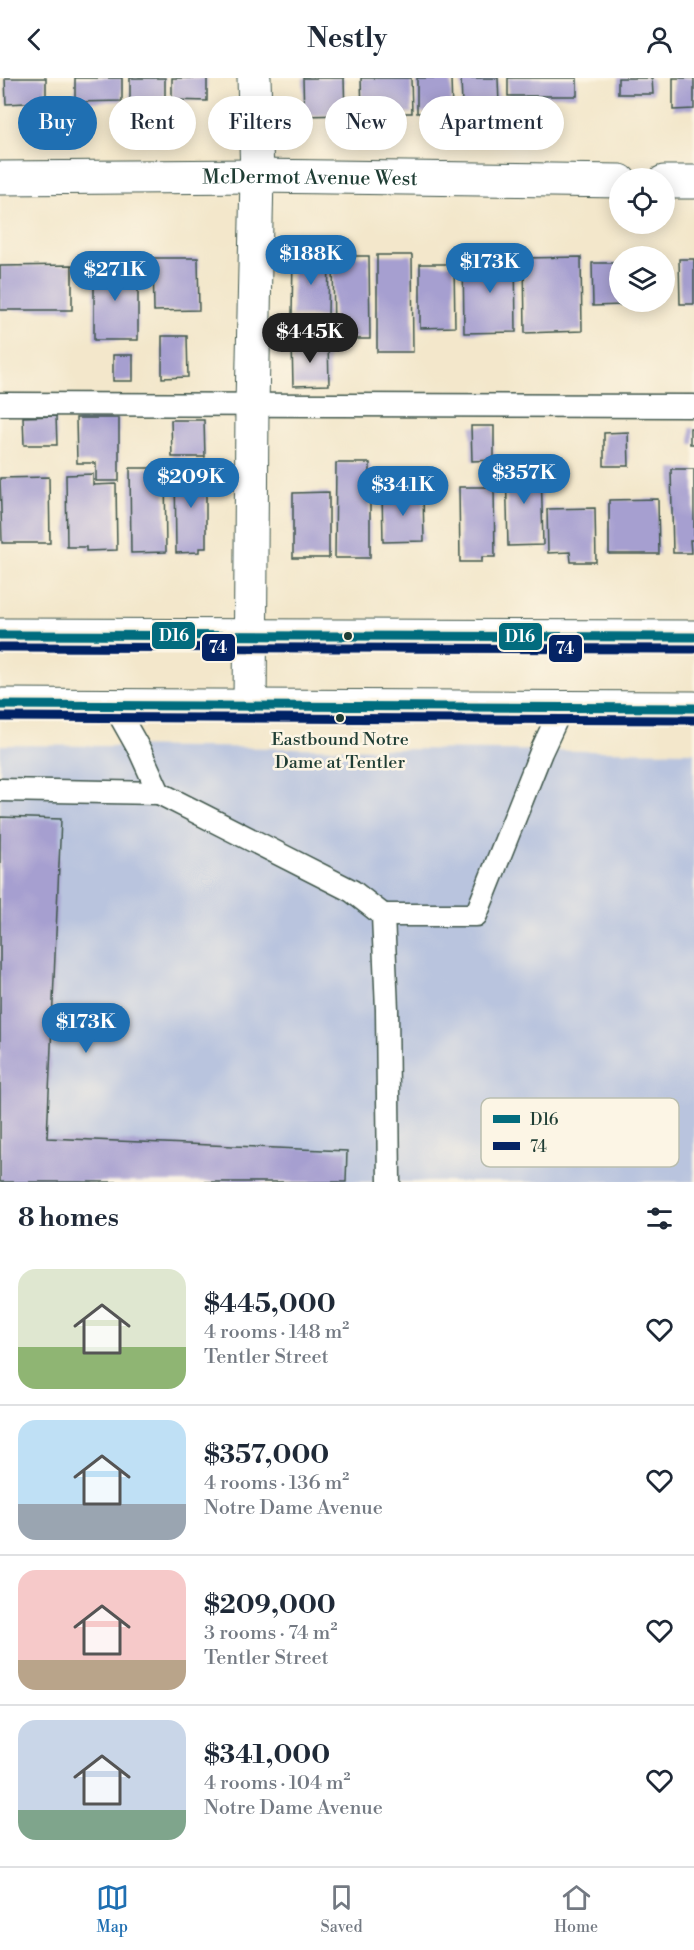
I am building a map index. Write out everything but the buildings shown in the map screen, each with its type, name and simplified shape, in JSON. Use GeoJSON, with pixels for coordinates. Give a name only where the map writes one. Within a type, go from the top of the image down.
{"type":"FeatureCollection","features":[{"type":"Feature","properties":{"kind":"main road"},"geometry":{"type":"LineString","coordinates":[[250,706],[252,405],[257,176],[254,78]]}},
{"type":"Feature","properties":{"kind":"main road","name":"McDermot Avenue West"},"geometry":{"type":"LineString","coordinates":[[0,178],[257,176],[609,181]]}},
{"type":"Feature","properties":{"kind":"main road"},"geometry":{"type":"LineString","coordinates":[[675,182],[694,182]]}},
{"type":"Feature","properties":{"kind":"main road"},"geometry":{"type":"LineString","coordinates":[[0,635],[694,637]]}},
{"type":"Feature","properties":{"kind":"main road"},"geometry":{"type":"LineString","coordinates":[[0,705],[694,708]]}},
{"type":"Feature","properties":{"kind":"lane"},"geometry":{"type":"LineString","coordinates":[[0,404],[694,406]]}},
{"type":"Feature","properties":{"kind":"lane"},"geometry":{"type":"LineString","coordinates":[[114,705],[140,751],[159,793]]}},
{"type":"Feature","properties":{"kind":"lane"},"geometry":{"type":"LineString","coordinates":[[0,790],[159,793],[352,891],[383,915],[476,915],[541,752],[562,707]]}},
{"type":"Feature","properties":{"kind":"lane"},"geometry":{"type":"LineString","coordinates":[[383,915],[387,1010],[389,1182]]}},
{"type":"Feature","properties":{"kind":"shaded area"},"geometry":{"type":"Polygon","coordinates":[[[0,745],[694,752],[694,1182],[0,1182],[0,745]]]}},
{"type":"Feature","properties":{"kind":"transit line","name":"D16"},"geometry":{"type":"LineString","coordinates":[[0,635],[694,637]]}},
{"type":"Feature","properties":{"kind":"transit line","name":"74"},"geometry":{"type":"LineString","coordinates":[[0,647],[694,649]]}},
{"type":"Feature","properties":{"kind":"transit line","name":"D16"},"geometry":{"type":"LineString","coordinates":[[0,705],[694,708]]}},
{"type":"Feature","properties":{"kind":"transit line","name":"74"},"geometry":{"type":"LineString","coordinates":[[0,717],[694,720]]}},
{"type":"Feature","properties":{"kind":"place","name":"Eastbound Notre Dame at Tentler"},"geometry":{"type":"Point","coordinates":[340,718]}}]}
